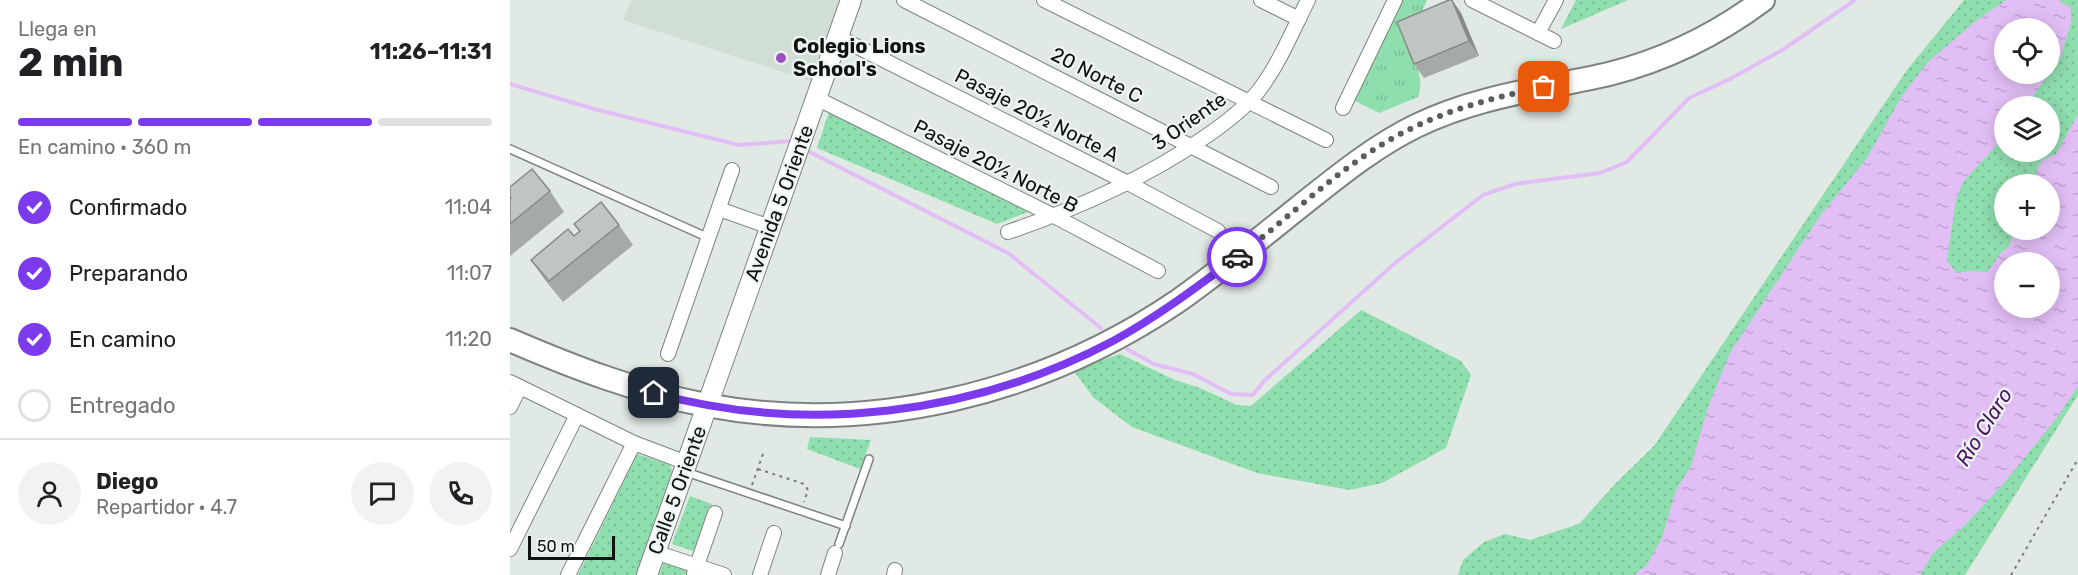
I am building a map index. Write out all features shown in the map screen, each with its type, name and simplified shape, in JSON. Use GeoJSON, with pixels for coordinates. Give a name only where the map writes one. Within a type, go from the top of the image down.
{"type":"FeatureCollection","features":[{"type":"Feature","properties":{"kind":"main road"},"geometry":{"type":"LineString","coordinates":[[510,339],[617,382],[707,405],[782,413],[855,414],[913,407],[960,398],[1035,375],[1112,341],[1178,301],[1243,253],[1356,163],[1408,130],[1472,104],[1608,74],[1661,58],[1715,32],[1763,0]]}},
{"type":"Feature","properties":{"kind":"street","name":"Avenida 5 Oriente"},"geometry":{"type":"LineString","coordinates":[[707,405],[851,0]]}},
{"type":"Feature","properties":{"kind":"street","name":"20 Norte C"},"geometry":{"type":"LineString","coordinates":[[904,0],[1272,187]]}},
{"type":"Feature","properties":{"kind":"street"},"geometry":{"type":"LineString","coordinates":[[1261,0],[1299,19]]}},
{"type":"Feature","properties":{"kind":"street","name":"3 Oriente"},"geometry":{"type":"LineString","coordinates":[[1008,232],[1054,216],[1128,183],[1215,131],[1248,103],[1268,78],[1308,0]]}},
{"type":"Feature","properties":{"kind":"street"},"geometry":{"type":"LineString","coordinates":[[1343,108],[1395,0]]}},
{"type":"Feature","properties":{"kind":"street"},"geometry":{"type":"LineString","coordinates":[[1472,0],[1554,41]]}},
{"type":"Feature","properties":{"kind":"street"},"geometry":{"type":"LineString","coordinates":[[1538,33],[1557,0]]}},
{"type":"Feature","properties":{"kind":"street"},"geometry":{"type":"LineString","coordinates":[[1050,1],[1326,141]]}},
{"type":"Feature","properties":{"kind":"street","name":"Pasaje 20½ Norte A"},"geometry":{"type":"LineString","coordinates":[[838,37],[1128,183],[1218,231]]}},
{"type":"Feature","properties":{"kind":"street","name":"Pasaje 20½ Norte B"},"geometry":{"type":"LineString","coordinates":[[816,98],[1054,216],[1158,272]]}},
{"type":"Feature","properties":{"kind":"street"},"geometry":{"type":"LineString","coordinates":[[668,354],[732,170]]}},
{"type":"Feature","properties":{"kind":"street"},"geometry":{"type":"LineString","coordinates":[[719,209],[770,226]]}},
{"type":"Feature","properties":{"kind":"street"},"geometry":{"type":"LineString","coordinates":[[510,407],[515,384],[685,467]]}},
{"type":"Feature","properties":{"kind":"street","name":"Calle 5 Oriente"},"geometry":{"type":"LineString","coordinates":[[647,575],[707,405]]}},
{"type":"Feature","properties":{"kind":"street"},"geometry":{"type":"LineString","coordinates":[[510,549],[577,415]]}},
{"type":"Feature","properties":{"kind":"street"},"geometry":{"type":"LineString","coordinates":[[568,575],[634,443]]}},
{"type":"Feature","properties":{"kind":"street"},"geometry":{"type":"LineString","coordinates":[[696,571],[715,513]]}},
{"type":"Feature","properties":{"kind":"street"},"geometry":{"type":"LineString","coordinates":[[760,575],[774,533]]}},
{"type":"Feature","properties":{"kind":"street"},"geometry":{"type":"LineString","coordinates":[[828,575],[837,548]]}},
{"type":"Feature","properties":{"kind":"street"},"geometry":{"type":"LineString","coordinates":[[655,552],[696,571],[724,575]]}},
{"type":"Feature","properties":{"kind":"lane"},"geometry":{"type":"LineString","coordinates":[[510,148],[708,238]]}},
{"type":"Feature","properties":{"kind":"lane"},"geometry":{"type":"LineString","coordinates":[[837,548],[869,459]]}},
{"type":"Feature","properties":{"kind":"lane"},"geometry":{"type":"LineString","coordinates":[[685,467],[749,493],[846,526]]}},
{"type":"Feature","properties":{"kind":"path"},"geometry":{"type":"LineString","coordinates":[[749,493],[764,451]]}},
{"type":"Feature","properties":{"kind":"path"},"geometry":{"type":"LineString","coordinates":[[2011,575],[2078,459]]}},
{"type":"Feature","properties":{"kind":"path"},"geometry":{"type":"LineString","coordinates":[[758,469],[804,484],[807,489],[801,511]]}},
{"type":"Feature","properties":{"kind":"shaded area","name":"Colegio Lions School's"},"geometry":{"type":"Polygon","coordinates":[[[631,0],[840,0],[813,82],[623,20],[631,0]]]}},
{"type":"Feature","properties":{"kind":"green space"},"geometry":{"type":"Polygon","coordinates":[[[1400,0],[1427,0],[1415,28],[1405,36],[1417,66],[1420,90],[1418,97],[1379,113],[1349,98],[1400,0]]]}},
{"type":"Feature","properties":{"kind":"green space"},"geometry":{"type":"Polygon","coordinates":[[[1576,0],[1628,0],[1561,29],[1576,0]]]}},
{"type":"Feature","properties":{"kind":"green space"},"geometry":{"type":"Polygon","coordinates":[[[1964,0],[2078,0],[2078,395],[1965,575],[1458,575],[1463,560],[1484,542],[1505,534],[1530,540],[1579,524],[1654,446],[1907,70],[1964,0]]]}},
{"type":"Feature","properties":{"kind":"green space"},"geometry":{"type":"Polygon","coordinates":[[[829,112],[1030,211],[997,224],[817,148],[829,112]]]}},
{"type":"Feature","properties":{"kind":"green space"},"geometry":{"type":"Polygon","coordinates":[[[1361,310],[1461,361],[1471,375],[1446,448],[1382,483],[1350,490],[1257,473],[1132,427],[1094,398],[1073,370],[1120,354],[1175,380],[1200,388],[1237,405],[1251,406],[1361,310]]]}},
{"type":"Feature","properties":{"kind":"green space"},"geometry":{"type":"Polygon","coordinates":[[[810,437],[871,440],[860,469],[807,449],[810,437]]]}},
{"type":"Feature","properties":{"kind":"green space"},"geometry":{"type":"Polygon","coordinates":[[[637,454],[670,465],[673,473],[638,575],[578,575],[637,454]]]}},
{"type":"Feature","properties":{"kind":"green space"},"geometry":{"type":"Polygon","coordinates":[[[690,496],[712,504],[696,552],[672,544],[690,496]]]}},
{"type":"Feature","properties":{"kind":"green space"},"geometry":{"type":"Polygon","coordinates":[[[664,562],[687,570],[685,575],[659,575],[664,562]]]}},
{"type":"Feature","properties":{"kind":"water","name":"Río Claro"},"geometry":{"type":"Polygon","coordinates":[[[2006,0],[2058,0],[2071,8],[2071,23],[2060,59],[2060,18],[1994,18],[1994,84],[2042,84],[2033,96],[1994,96],[1994,148],[1963,182],[1956,200],[1947,260],[1956,273],[1988,272],[1994,263],[1994,318],[2060,318],[2060,252],[2002,252],[2011,240],[2060,240],[2060,174],[2036,174],[2041,162],[2060,162],[2060,147],[2078,114],[2078,386],[2059,415],[2004,483],[1965,525],[1934,552],[1920,575],[1634,575],[1646,566],[1662,538],[1676,490],[1691,466],[1708,407],[1730,353],[1820,216],[1867,158],[1902,96],[1928,62],[1976,21],[2006,0]]]}},
{"type":"Feature","properties":{"kind":"building"},"geometry":{"type":"Polygon","coordinates":[[[1452,0],[1469,41],[1414,64],[1397,22],[1452,0]]]}},
{"type":"Feature","properties":{"kind":"building"},"geometry":{"type":"Polygon","coordinates":[[[532,169],[550,191],[510,224],[510,187],[532,169]]]}},
{"type":"Feature","properties":{"kind":"building"},"geometry":{"type":"Polygon","coordinates":[[[601,202],[619,225],[549,281],[531,260],[568,229],[574,236],[580,231],[574,224],[601,202]]]}},
{"type":"Feature","properties":{"kind":"waterway"},"geometry":{"type":"LineString","coordinates":[[1127,349],[1154,364],[1193,374],[1231,394],[1253,395],[1264,381],[1394,264],[1483,195],[1515,184],[1600,173],[1627,162],[1689,98],[1730,79],[1784,49],[1855,0]]}},
{"type":"Feature","properties":{"kind":"waterway"},"geometry":{"type":"LineString","coordinates":[[510,84],[594,109],[739,145],[791,141]]}},
{"type":"Feature","properties":{"kind":"waterway"},"geometry":{"type":"LineString","coordinates":[[808,151],[1008,253],[1101,328]]}},
{"type":"Feature","properties":{"kind":"way so far"},"geometry":{"type":"LineString","coordinates":[[1237,257],[1337,177],[1391,139],[1448,112],[1497,97],[1544,87]]}},
{"type":"Feature","properties":{"kind":"place","name":"Colegio Lions School's"},"geometry":{"type":"Point","coordinates":[781,58]}},
{"type":"Feature","properties":{"kind":"route"},"geometry":{"type":"LineString","coordinates":[[654,393],[707,405],[806,415],[884,411],[960,398],[1010,384],[1062,365],[1112,341],[1178,301],[1237,257]]}}]}
